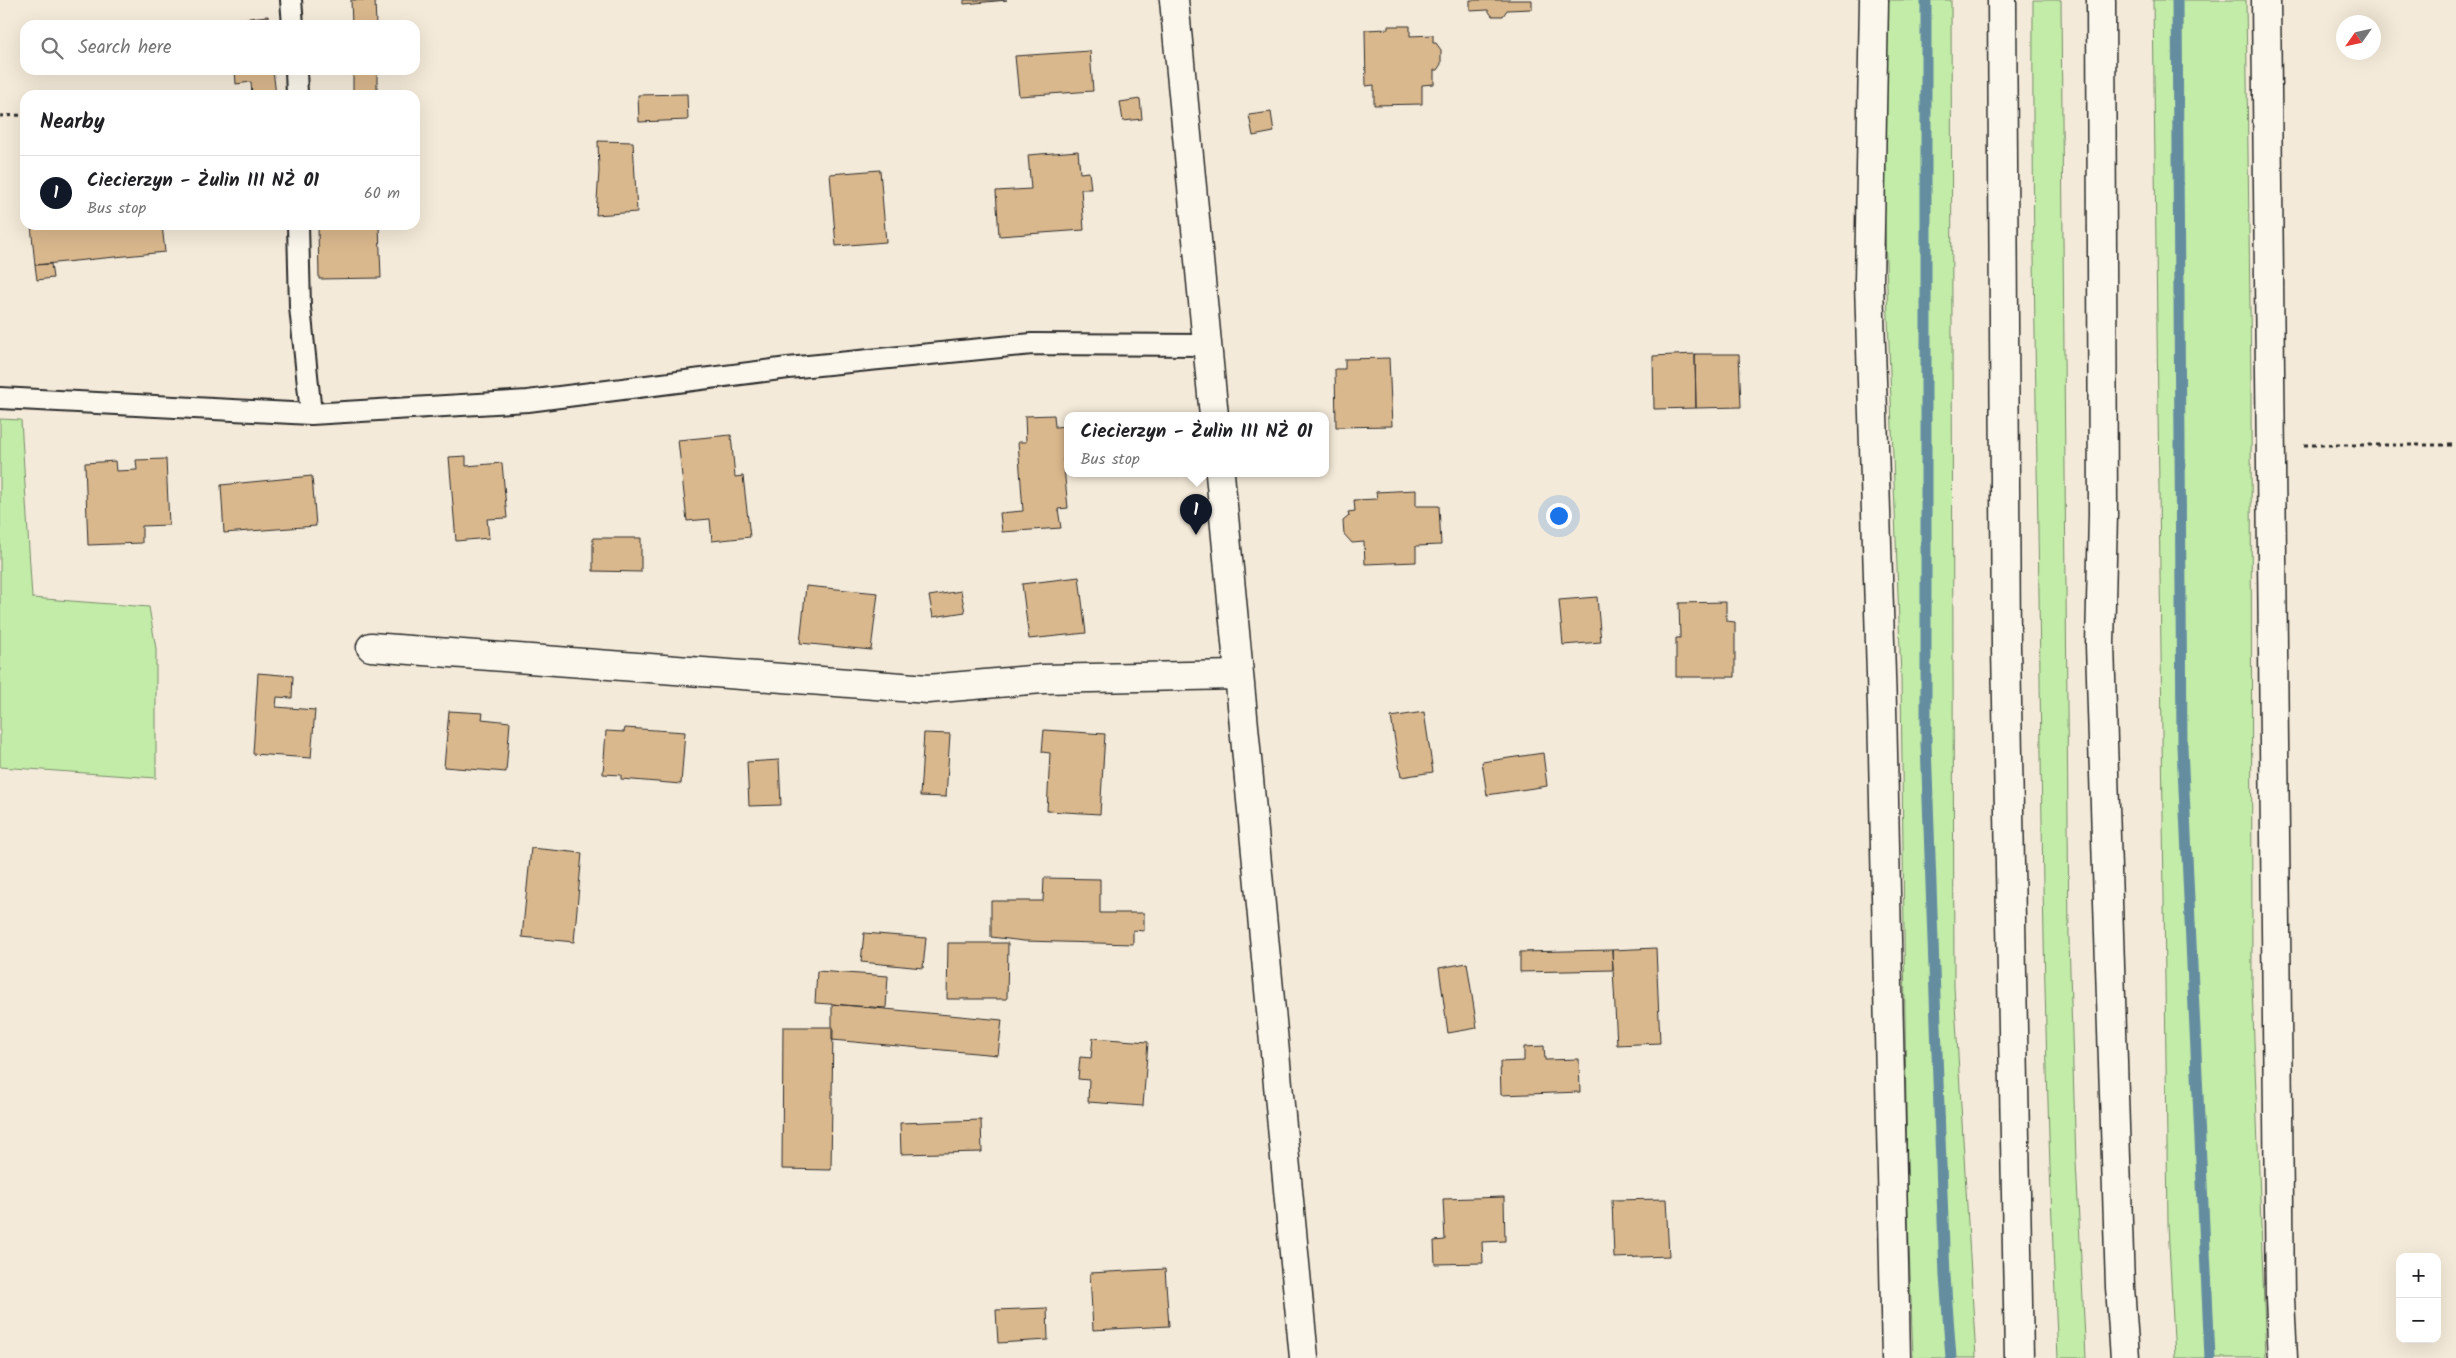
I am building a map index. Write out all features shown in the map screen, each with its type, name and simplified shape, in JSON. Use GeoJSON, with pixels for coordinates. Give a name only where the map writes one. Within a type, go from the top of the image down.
{"type":"FeatureCollection","features":[{"type":"Feature","properties":{"kind":"main road"},"geometry":{"type":"LineString","coordinates":[[1174,0],[1214,412]]}},
{"type":"Feature","properties":{"kind":"main road"},"geometry":{"type":"LineString","coordinates":[[1874,0],[1869,283],[1882,718],[1896,1358]]}},
{"type":"Feature","properties":{"kind":"main road"},"geometry":{"type":"LineString","coordinates":[[2002,0],[2006,637],[2019,1358]]}},
{"type":"Feature","properties":{"kind":"main road"},"geometry":{"type":"LineString","coordinates":[[2102,0],[2103,514],[2100,645],[2120,1287],[2125,1358]]}},
{"type":"Feature","properties":{"kind":"main road"},"geometry":{"type":"LineString","coordinates":[[2266,0],[2280,1299],[2283,1358]]}},
{"type":"Feature","properties":{"kind":"main road"},"geometry":{"type":"LineString","coordinates":[[1220,477],[1237,675],[1304,1358]]}},
{"type":"Feature","properties":{"kind":"main road"},"geometry":{"type":"LineString","coordinates":[[370,647],[928,689],[1042,679],[1237,675]]}},
{"type":"Feature","properties":{"kind":"lane"},"geometry":{"type":"LineString","coordinates":[[292,0],[293,20]]}},
{"type":"Feature","properties":{"kind":"lane"},"geometry":{"type":"LineString","coordinates":[[296,75],[297,90]]}},
{"type":"Feature","properties":{"kind":"lane"},"geometry":{"type":"LineString","coordinates":[[298,230],[300,307],[311,414]]}},
{"type":"Feature","properties":{"kind":"lane"},"geometry":{"type":"LineString","coordinates":[[0,398],[311,414],[528,401],[788,368],[1032,344],[1207,345]]}},
{"type":"Feature","properties":{"kind":"path"},"geometry":{"type":"LineString","coordinates":[[0,116],[20,115]]}},
{"type":"Feature","properties":{"kind":"path"},"geometry":{"type":"LineString","coordinates":[[2271,445],[2456,445]]}},
{"type":"Feature","properties":{"kind":"green space"},"geometry":{"type":"Polygon","coordinates":[[[1883,0],[1951,0],[1954,987],[1976,1358],[1913,1358],[1907,1188],[1901,678],[1883,178],[1883,0]]]}},
{"type":"Feature","properties":{"kind":"green space"},"geometry":{"type":"Polygon","coordinates":[[[2033,0],[2061,0],[2069,939],[2076,1162],[2086,1358],[2058,1358],[2054,1262],[2043,881],[2034,297],[2033,0]]]}},
{"type":"Feature","properties":{"kind":"green space"},"geometry":{"type":"Polygon","coordinates":[[[2153,0],[2246,0],[2251,382],[2252,987],[2266,1358],[2175,1358],[2168,1224],[2153,0]]]}},
{"type":"Feature","properties":{"kind":"green space"},"geometry":{"type":"Polygon","coordinates":[[[0,419],[21,420],[32,598],[149,607],[156,649],[156,778],[0,767],[0,419]]]}},
{"type":"Feature","properties":{"kind":"building"},"geometry":{"type":"Polygon","coordinates":[[[351,0],[375,0],[376,20],[352,20],[351,0]]]}},
{"type":"Feature","properties":{"kind":"building"},"geometry":{"type":"Polygon","coordinates":[[[964,0],[1007,0],[964,4],[964,0]]]}},
{"type":"Feature","properties":{"kind":"building"},"geometry":{"type":"Polygon","coordinates":[[[1470,0],[1532,0],[1532,9],[1507,10],[1503,16],[1492,16],[1488,10],[1470,11],[1470,0]]]}},
{"type":"Feature","properties":{"kind":"building"},"geometry":{"type":"Polygon","coordinates":[[[268,16],[268,20],[230,20],[268,16]]]}},
{"type":"Feature","properties":{"kind":"building"},"geometry":{"type":"Polygon","coordinates":[[[1388,26],[1410,26],[1410,36],[1433,35],[1433,43],[1436,43],[1441,50],[1441,64],[1437,70],[1434,70],[1434,84],[1422,85],[1422,104],[1374,105],[1374,85],[1366,86],[1365,30],[1388,29],[1388,26]]]}},
{"type":"Feature","properties":{"kind":"building"},"geometry":{"type":"Polygon","coordinates":[[[1090,51],[1093,91],[1019,96],[1015,56],[1090,51]]]}},
{"type":"Feature","properties":{"kind":"building"},"geometry":{"type":"Polygon","coordinates":[[[235,75],[274,75],[275,90],[252,90],[251,82],[236,84],[235,75]]]}},
{"type":"Feature","properties":{"kind":"building"},"geometry":{"type":"Polygon","coordinates":[[[353,75],[377,75],[377,90],[353,90],[353,75]]]}},
{"type":"Feature","properties":{"kind":"building"},"geometry":{"type":"Polygon","coordinates":[[[687,94],[688,120],[639,122],[638,95],[687,94]]]}},
{"type":"Feature","properties":{"kind":"building"},"geometry":{"type":"Polygon","coordinates":[[[1140,99],[1142,119],[1123,121],[1120,102],[1140,99]]]}},
{"type":"Feature","properties":{"kind":"building"},"geometry":{"type":"Polygon","coordinates":[[[1271,112],[1274,132],[1253,136],[1249,115],[1271,112]]]}},
{"type":"Feature","properties":{"kind":"building"},"geometry":{"type":"Polygon","coordinates":[[[598,141],[633,142],[637,212],[596,215],[599,171],[598,141]]]}},
{"type":"Feature","properties":{"kind":"building"},"geometry":{"type":"Polygon","coordinates":[[[1078,151],[1080,173],[1089,172],[1091,189],[1081,189],[1084,230],[999,236],[996,191],[1031,189],[1028,155],[1078,151]]]}},
{"type":"Feature","properties":{"kind":"building"},"geometry":{"type":"Polygon","coordinates":[[[880,170],[886,242],[836,246],[830,174],[880,170]]]}},
{"type":"Feature","properties":{"kind":"building"},"geometry":{"type":"Polygon","coordinates":[[[32,230],[163,230],[165,252],[35,265],[32,230]]]}},
{"type":"Feature","properties":{"kind":"building"},"geometry":{"type":"Polygon","coordinates":[[[318,230],[379,230],[381,278],[319,279],[318,230]]]}},
{"type":"Feature","properties":{"kind":"building"},"geometry":{"type":"Polygon","coordinates":[[[51,264],[53,278],[37,280],[35,265],[51,264]]]}},
{"type":"Feature","properties":{"kind":"building"},"geometry":{"type":"Polygon","coordinates":[[[1695,354],[1739,354],[1741,407],[1696,408],[1695,354]]]}},
{"type":"Feature","properties":{"kind":"building"},"geometry":{"type":"Polygon","coordinates":[[[1695,354],[1696,408],[1654,409],[1653,356],[1695,354]]]}},
{"type":"Feature","properties":{"kind":"building"},"geometry":{"type":"Polygon","coordinates":[[[1389,358],[1392,426],[1336,427],[1335,369],[1345,369],[1345,359],[1389,358]]]}},
{"type":"Feature","properties":{"kind":"building"},"geometry":{"type":"Polygon","coordinates":[[[1054,415],[1055,427],[1064,426],[1063,458],[1068,508],[1058,509],[1061,528],[1002,532],[1000,513],[1023,511],[1018,442],[1026,442],[1025,416],[1054,415]]]}},
{"type":"Feature","properties":{"kind":"building"},"geometry":{"type":"Polygon","coordinates":[[[731,435],[735,477],[743,476],[750,537],[712,541],[710,519],[687,521],[678,440],[731,435]]]}},
{"type":"Feature","properties":{"kind":"building"},"geometry":{"type":"Polygon","coordinates":[[[466,456],[466,466],[502,463],[507,518],[487,519],[489,538],[456,541],[449,457],[466,456]]]}},
{"type":"Feature","properties":{"kind":"building"},"geometry":{"type":"Polygon","coordinates":[[[166,459],[169,525],[142,526],[142,543],[88,545],[85,463],[115,461],[116,471],[137,470],[136,460],[166,459]]]}},
{"type":"Feature","properties":{"kind":"building"},"geometry":{"type":"Polygon","coordinates":[[[312,476],[316,526],[224,533],[221,485],[312,476]]]}},
{"type":"Feature","properties":{"kind":"building"},"geometry":{"type":"Polygon","coordinates":[[[1416,490],[1416,506],[1439,506],[1441,545],[1416,546],[1416,562],[1365,564],[1364,542],[1352,543],[1344,534],[1343,521],[1349,516],[1348,512],[1355,511],[1354,500],[1377,499],[1376,492],[1416,490]]]}},
{"type":"Feature","properties":{"kind":"building"},"geometry":{"type":"Polygon","coordinates":[[[593,538],[641,538],[641,572],[593,571],[593,538]]]}},
{"type":"Feature","properties":{"kind":"building"},"geometry":{"type":"Polygon","coordinates":[[[1079,577],[1086,633],[1029,639],[1022,584],[1079,577]]]}},
{"type":"Feature","properties":{"kind":"building"},"geometry":{"type":"Polygon","coordinates":[[[806,586],[878,593],[871,650],[800,643],[806,586]]]}},
{"type":"Feature","properties":{"kind":"building"},"geometry":{"type":"Polygon","coordinates":[[[961,591],[965,612],[933,617],[929,596],[961,591]]]}},
{"type":"Feature","properties":{"kind":"building"},"geometry":{"type":"Polygon","coordinates":[[[1597,597],[1601,642],[1563,645],[1559,600],[1597,597]]]}},
{"type":"Feature","properties":{"kind":"building"},"geometry":{"type":"Polygon","coordinates":[[[1726,602],[1726,621],[1735,622],[1735,677],[1676,677],[1676,638],[1680,638],[1679,603],[1726,602]]]}},
{"type":"Feature","properties":{"kind":"building"},"geometry":{"type":"Polygon","coordinates":[[[258,673],[293,676],[292,698],[277,697],[276,707],[315,710],[311,758],[253,754],[258,673]]]}},
{"type":"Feature","properties":{"kind":"building"},"geometry":{"type":"Polygon","coordinates":[[[449,711],[483,713],[482,719],[510,722],[506,772],[444,767],[449,711]]]}},
{"type":"Feature","properties":{"kind":"building"},"geometry":{"type":"Polygon","coordinates":[[[1424,712],[1433,772],[1401,777],[1391,717],[1424,712]]]}},
{"type":"Feature","properties":{"kind":"building"},"geometry":{"type":"Polygon","coordinates":[[[625,728],[685,732],[681,784],[621,779],[621,775],[603,774],[606,731],[624,732],[625,728]]]}},
{"type":"Feature","properties":{"kind":"building"},"geometry":{"type":"Polygon","coordinates":[[[1044,730],[1105,734],[1100,814],[1047,811],[1050,753],[1042,752],[1044,730]]]}},
{"type":"Feature","properties":{"kind":"building"},"geometry":{"type":"Polygon","coordinates":[[[924,733],[950,734],[946,797],[920,796],[924,733]]]}},
{"type":"Feature","properties":{"kind":"building"},"geometry":{"type":"Polygon","coordinates":[[[1543,753],[1547,786],[1487,795],[1482,762],[1543,753]]]}},
{"type":"Feature","properties":{"kind":"building"},"geometry":{"type":"Polygon","coordinates":[[[779,760],[781,805],[749,806],[747,762],[779,760]]]}},
{"type":"Feature","properties":{"kind":"building"},"geometry":{"type":"Polygon","coordinates":[[[531,848],[582,853],[574,942],[522,937],[531,848]]]}},
{"type":"Feature","properties":{"kind":"building"},"geometry":{"type":"Polygon","coordinates":[[[1044,878],[1100,879],[1100,913],[1144,913],[1144,931],[1133,930],[1133,944],[1024,941],[991,937],[991,901],[1043,901],[1044,878]]]}},
{"type":"Feature","properties":{"kind":"building"},"geometry":{"type":"Polygon","coordinates":[[[864,933],[926,938],[923,968],[861,962],[864,933]]]}},
{"type":"Feature","properties":{"kind":"building"},"geometry":{"type":"Polygon","coordinates":[[[948,943],[1008,943],[1007,999],[947,999],[948,943]]]}},
{"type":"Feature","properties":{"kind":"building"},"geometry":{"type":"Polygon","coordinates":[[[1656,948],[1660,1043],[1617,1045],[1612,950],[1656,948]]]}},
{"type":"Feature","properties":{"kind":"building"},"geometry":{"type":"Polygon","coordinates":[[[1612,950],[1613,970],[1520,972],[1520,952],[1612,950]]]}},
{"type":"Feature","properties":{"kind":"building"},"geometry":{"type":"Polygon","coordinates":[[[1467,963],[1477,1028],[1448,1033],[1439,968],[1467,963]]]}},
{"type":"Feature","properties":{"kind":"building"},"geometry":{"type":"Polygon","coordinates":[[[817,971],[888,976],[886,1008],[815,1003],[817,971]]]}},
{"type":"Feature","properties":{"kind":"building"},"geometry":{"type":"Polygon","coordinates":[[[832,1004],[1002,1020],[998,1055],[832,1040],[832,1004]]]}},
{"type":"Feature","properties":{"kind":"building"},"geometry":{"type":"Polygon","coordinates":[[[783,1027],[833,1027],[831,1170],[782,1169],[783,1027]]]}},
{"type":"Feature","properties":{"kind":"building"},"geometry":{"type":"Polygon","coordinates":[[[1093,1038],[1148,1042],[1143,1106],[1088,1102],[1089,1080],[1078,1079],[1080,1057],[1091,1058],[1093,1038]]]}},
{"type":"Feature","properties":{"kind":"building"},"geometry":{"type":"Polygon","coordinates":[[[1544,1046],[1545,1060],[1579,1059],[1580,1092],[1501,1095],[1500,1062],[1524,1061],[1524,1047],[1544,1046]]]}},
{"type":"Feature","properties":{"kind":"building"},"geometry":{"type":"Polygon","coordinates":[[[981,1120],[982,1152],[901,1154],[900,1123],[981,1120]]]}},
{"type":"Feature","properties":{"kind":"building"},"geometry":{"type":"Polygon","coordinates":[[[1504,1197],[1505,1241],[1482,1242],[1483,1263],[1435,1264],[1434,1241],[1445,1240],[1443,1199],[1504,1197]]]}},
{"type":"Feature","properties":{"kind":"building"},"geometry":{"type":"Polygon","coordinates":[[[1666,1199],[1669,1256],[1614,1258],[1612,1200],[1666,1199]]]}},
{"type":"Feature","properties":{"kind":"building"},"geometry":{"type":"Polygon","coordinates":[[[1165,1269],[1169,1326],[1093,1330],[1090,1273],[1165,1269]]]}},
{"type":"Feature","properties":{"kind":"building"},"geometry":{"type":"Polygon","coordinates":[[[1047,1308],[1048,1340],[998,1343],[996,1310],[1047,1308]]]}},
{"type":"Feature","properties":{"kind":"waterway"},"geometry":{"type":"LineString","coordinates":[[1926,0],[1926,744],[1945,1276],[1951,1358]]}},
{"type":"Feature","properties":{"kind":"waterway"},"geometry":{"type":"LineString","coordinates":[[2177,0],[2182,746],[2210,1358]]}},
{"type":"Feature","properties":{"kind":"place","name":"Ciecierzyn - Żulin III NŻ 01"},"geometry":{"type":"Point","coordinates":[1196,535]}}]}
